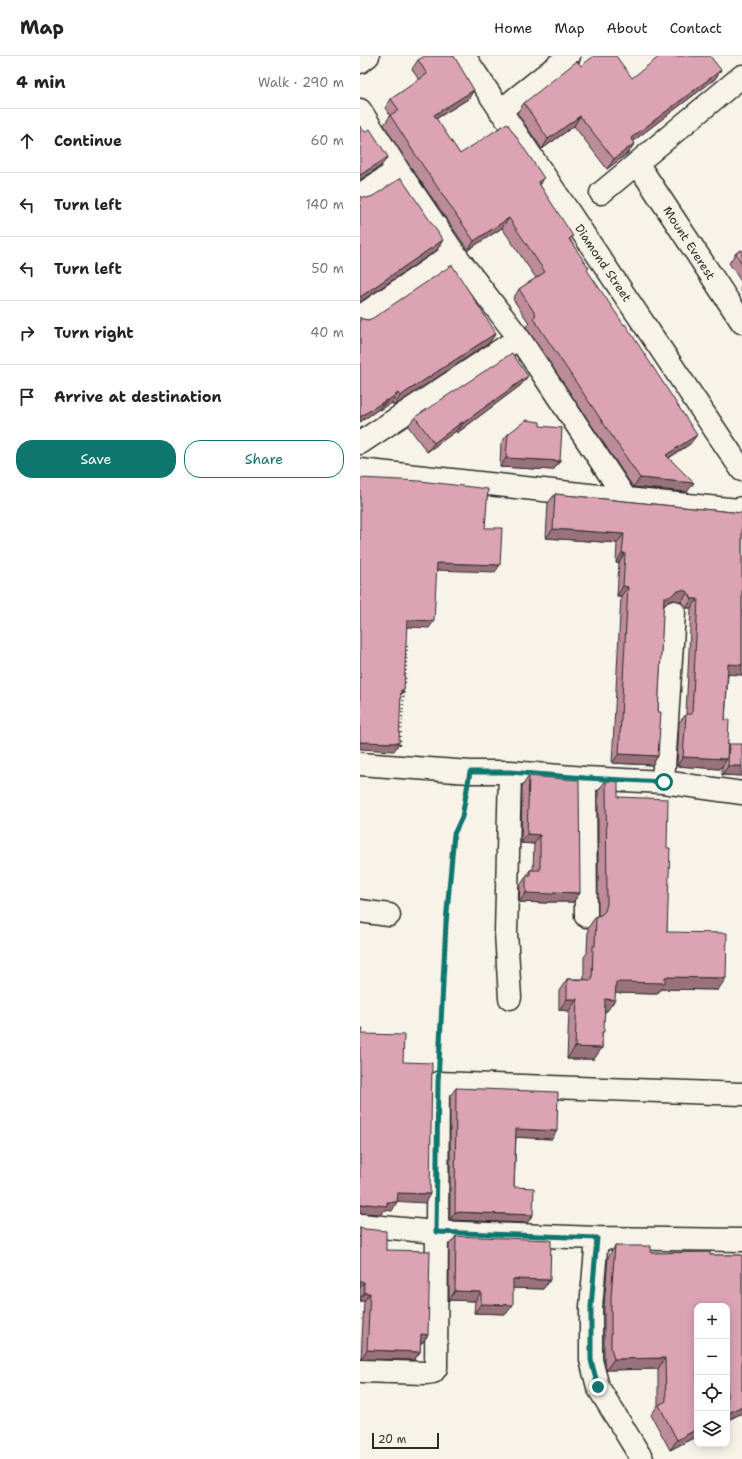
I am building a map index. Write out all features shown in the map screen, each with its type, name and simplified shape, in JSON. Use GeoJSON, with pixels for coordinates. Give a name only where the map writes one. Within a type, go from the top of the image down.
{"type":"FeatureCollection","features":[{"type":"Feature","properties":{"kind":"street"},"geometry":{"type":"LineString","coordinates":[[360,62],[368,56]]}},
{"type":"Feature","properties":{"kind":"street","name":"Diamond Street"},"geometry":{"type":"LineString","coordinates":[[464,56],[742,470]]}},
{"type":"Feature","properties":{"kind":"street"},"geometry":{"type":"LineString","coordinates":[[500,111],[569,56]]}},
{"type":"Feature","properties":{"kind":"street"},"geometry":{"type":"LineString","coordinates":[[602,193],[637,163],[740,83]]}},
{"type":"Feature","properties":{"kind":"street"},"geometry":{"type":"LineString","coordinates":[[360,110],[398,170],[454,253],[519,338],[626,499]]}},
{"type":"Feature","properties":{"kind":"street","name":"Mount Everest"},"geometry":{"type":"LineString","coordinates":[[637,163],[742,322]]}},
{"type":"Feature","properties":{"kind":"street"},"geometry":{"type":"LineString","coordinates":[[360,195],[398,170]]}},
{"type":"Feature","properties":{"kind":"street"},"geometry":{"type":"LineString","coordinates":[[360,317],[454,253]]}},
{"type":"Feature","properties":{"kind":"street"},"geometry":{"type":"LineString","coordinates":[[360,442],[519,338]]}},
{"type":"Feature","properties":{"kind":"street"},"geometry":{"type":"LineString","coordinates":[[360,470],[626,499],[739,510],[742,508]]}},
{"type":"Feature","properties":{"kind":"street"},"geometry":{"type":"LineString","coordinates":[[664,782],[674,612]]}},
{"type":"Feature","properties":{"kind":"street"},"geometry":{"type":"LineString","coordinates":[[360,764],[470,772],[510,772],[664,782],[742,792]]}},
{"type":"Feature","properties":{"kind":"street"},"geometry":{"type":"LineString","coordinates":[[510,772],[506,932],[510,998]]}},
{"type":"Feature","properties":{"kind":"street"},"geometry":{"type":"LineString","coordinates":[[585,778],[586,916]]}},
{"type":"Feature","properties":{"kind":"street"},"geometry":{"type":"LineString","coordinates":[[360,911],[389,915]]}},
{"type":"Feature","properties":{"kind":"street"},"geometry":{"type":"LineString","coordinates":[[360,1371],[426,1373],[433,1372],[436,1368],[438,1083],[742,1094]]}},
{"type":"Feature","properties":{"kind":"street"},"geometry":{"type":"LineString","coordinates":[[360,1225],[436,1232],[597,1238],[742,1240]]}},
{"type":"Feature","properties":{"kind":"street"},"geometry":{"type":"LineString","coordinates":[[597,1238],[591,1307],[591,1360],[598,1387],[642,1459]]}},
{"type":"Feature","properties":{"kind":"path"},"geometry":{"type":"LineString","coordinates":[[399,766],[407,644]]}},
{"type":"Feature","properties":{"kind":"path"},"geometry":{"type":"LineString","coordinates":[[438,1083],[446,922],[454,834],[462,817],[470,772]]}},
{"type":"Feature","properties":{"kind":"building"},"geometry":{"type":"Polygon","coordinates":[[[425,56],[454,56],[474,90],[434,115],[460,154],[507,123],[544,178],[538,182],[573,236],[569,239],[589,268],[587,270],[624,325],[625,324],[697,435],[666,455],[694,483],[640,478],[533,318],[536,315],[519,289],[545,272],[509,218],[474,241],[390,115],[399,110],[391,99],[427,74],[418,60],[425,56]]]}},
{"type":"Feature","properties":{"kind":"building"},"geometry":{"type":"Polygon","coordinates":[[[594,56],[616,56],[632,78],[660,56],[710,56],[721,70],[631,138],[635,143],[614,159],[580,116],[548,139],[524,103],[577,61],[581,66],[594,56]]]}},
{"type":"Feature","properties":{"kind":"building"},"geometry":{"type":"Polygon","coordinates":[[[360,126],[365,132],[370,129],[388,157],[360,175],[360,126]]]}},
{"type":"Feature","properties":{"kind":"building"},"geometry":{"type":"Polygon","coordinates":[[[401,178],[443,240],[360,297],[360,196],[367,198],[373,196],[401,178]]]}},
{"type":"Feature","properties":{"kind":"building"},"geometry":{"type":"Polygon","coordinates":[[[742,250],[742,264],[736,253],[742,250]]]}},
{"type":"Feature","properties":{"kind":"building"},"geometry":{"type":"Polygon","coordinates":[[[452,265],[496,333],[400,396],[398,393],[360,417],[360,317],[368,320],[373,318],[452,265]]]}},
{"type":"Feature","properties":{"kind":"building"},"geometry":{"type":"Polygon","coordinates":[[[512,353],[528,376],[434,443],[415,417],[512,353]]]}},
{"type":"Feature","properties":{"kind":"building"},"geometry":{"type":"Polygon","coordinates":[[[526,420],[540,422],[540,426],[562,428],[560,461],[506,458],[508,434],[526,420]]]}},
{"type":"Feature","properties":{"kind":"building"},"geometry":{"type":"Polygon","coordinates":[[[360,478],[420,481],[488,489],[485,528],[502,528],[500,565],[437,563],[434,621],[407,621],[404,690],[401,690],[399,743],[360,742],[360,478]]]}},
{"type":"Feature","properties":{"kind":"building"},"geometry":{"type":"Polygon","coordinates":[[[555,494],[742,513],[742,665],[728,664],[725,720],[729,720],[727,759],[683,757],[686,714],[692,714],[698,599],[692,599],[688,592],[682,590],[675,592],[670,597],[664,597],[658,712],[661,712],[658,756],[619,754],[628,587],[623,586],[625,553],[622,553],[624,534],[553,529],[555,494]]]}},
{"type":"Feature","properties":{"kind":"building"},"geometry":{"type":"Polygon","coordinates":[[[729,744],[742,744],[742,766],[728,766],[729,744]]]}},
{"type":"Feature","properties":{"kind":"building"},"geometry":{"type":"Polygon","coordinates":[[[529,776],[579,780],[580,893],[526,893],[526,876],[530,876],[530,870],[540,870],[540,835],[527,834],[529,776]]]}},
{"type":"Feature","properties":{"kind":"building"},"geometry":{"type":"Polygon","coordinates":[[[606,780],[618,780],[618,797],[668,799],[667,848],[670,848],[667,932],[727,933],[726,978],[665,977],[665,983],[616,982],[615,1000],[605,999],[602,1048],[575,1047],[577,999],[567,999],[567,979],[592,980],[596,916],[601,915],[605,911],[607,904],[606,780]]]}},
{"type":"Feature","properties":{"kind":"building"},"geometry":{"type":"Polygon","coordinates":[[[360,1028],[363,1028],[362,1034],[404,1035],[403,1062],[432,1063],[430,1194],[398,1193],[397,1202],[387,1202],[387,1206],[367,1204],[360,1206],[360,1028]]]}},
{"type":"Feature","properties":{"kind":"building"},"geometry":{"type":"Polygon","coordinates":[[[456,1088],[558,1092],[557,1131],[516,1129],[514,1187],[534,1188],[533,1215],[455,1212],[456,1088]]]}},
{"type":"Feature","properties":{"kind":"building"},"geometry":{"type":"Polygon","coordinates":[[[360,1227],[365,1229],[386,1231],[386,1250],[430,1251],[428,1335],[421,1334],[420,1352],[367,1350],[370,1293],[364,1293],[364,1282],[360,1281],[360,1227]]]}},
{"type":"Feature","properties":{"kind":"building"},"geometry":{"type":"Polygon","coordinates":[[[456,1236],[551,1240],[550,1280],[513,1279],[513,1305],[481,1304],[481,1292],[455,1291],[456,1236]]]}},
{"type":"Feature","properties":{"kind":"building"},"geometry":{"type":"Polygon","coordinates":[[[615,1246],[651,1246],[651,1253],[710,1252],[710,1255],[742,1255],[742,1406],[730,1412],[730,1303],[694,1303],[694,1431],[677,1440],[659,1405],[666,1401],[665,1358],[614,1359],[611,1348],[611,1297],[615,1246]]]}},
{"type":"Feature","properties":{"kind":"route"},"geometry":{"type":"LineString","coordinates":[[598,1387],[591,1360],[591,1307],[597,1238],[436,1232],[438,1083],[446,922],[454,834],[462,817],[470,772],[510,772],[664,782]]}}]}
